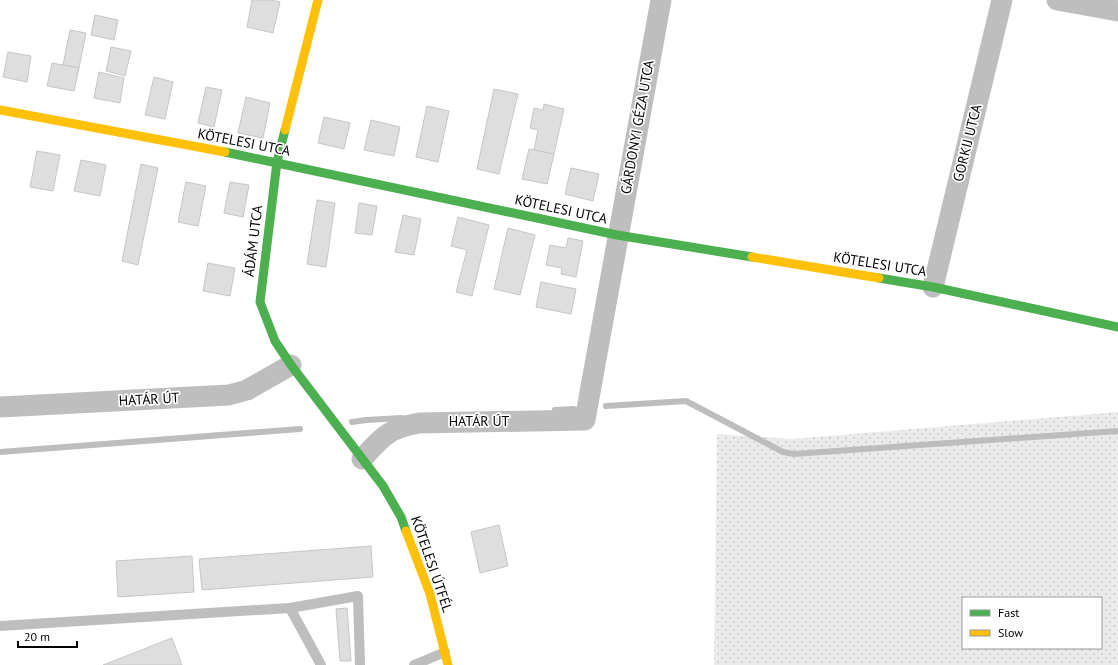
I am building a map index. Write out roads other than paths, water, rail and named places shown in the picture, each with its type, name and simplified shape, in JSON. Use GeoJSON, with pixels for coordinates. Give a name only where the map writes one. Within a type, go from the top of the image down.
{"type":"FeatureCollection","features":[{"type":"Feature","properties":{"kind":"street","name":"ÁDÁM UTCA"},"geometry":{"type":"LineString","coordinates":[[318,0],[277,162],[260,302],[275,341],[291,366],[362,459]]}},
{"type":"Feature","properties":{"kind":"street","name":"GÁRDONYI GÉZA UTCA"},"geometry":{"type":"LineString","coordinates":[[585,420],[617,235],[661,0]]}},
{"type":"Feature","properties":{"kind":"street","name":"GORKIJ UTCA"},"geometry":{"type":"LineString","coordinates":[[933,287],[1002,0]]}},
{"type":"Feature","properties":{"kind":"street"},"geometry":{"type":"LineString","coordinates":[[1056,0],[1118,11]]}},
{"type":"Feature","properties":{"kind":"street","name":"KÖTELESI UTCA"},"geometry":{"type":"LineString","coordinates":[[0,110],[277,162],[617,235],[933,287],[1118,327]]}},
{"type":"Feature","properties":{"kind":"street","name":"HATÁR ÚT"},"geometry":{"type":"LineString","coordinates":[[0,407],[229,395],[246,390],[291,366]]}},
{"type":"Feature","properties":{"kind":"street","name":"HATÁR ÚT"},"geometry":{"type":"LineString","coordinates":[[362,459],[381,438],[399,427],[419,423],[435,421],[585,420]]}},
{"type":"Feature","properties":{"kind":"street","name":"KÖTELESI ÚTFÉL"},"geometry":{"type":"LineString","coordinates":[[362,459],[383,486],[410,537],[430,594],[448,665]]}},
{"type":"Feature","properties":{"kind":"lane"},"geometry":{"type":"LineString","coordinates":[[0,626],[290,608],[358,596],[360,665]]}},
{"type":"Feature","properties":{"kind":"lane"},"geometry":{"type":"LineString","coordinates":[[290,608],[321,665]]}},
{"type":"Feature","properties":{"kind":"lane"},"geometry":{"type":"LineString","coordinates":[[414,665],[445,652]]}},
{"type":"Feature","properties":{"kind":"waterway"},"geometry":{"type":"LineString","coordinates":[[606,406],[686,401],[783,452],[794,454],[1118,431]]}},
{"type":"Feature","properties":{"kind":"waterway"},"geometry":{"type":"LineString","coordinates":[[555,410],[574,409]]}},
{"type":"Feature","properties":{"kind":"waterway"},"geometry":{"type":"LineString","coordinates":[[352,422],[402,418]]}},
{"type":"Feature","properties":{"kind":"waterway"},"geometry":{"type":"LineString","coordinates":[[0,452],[300,429]]}}]}
